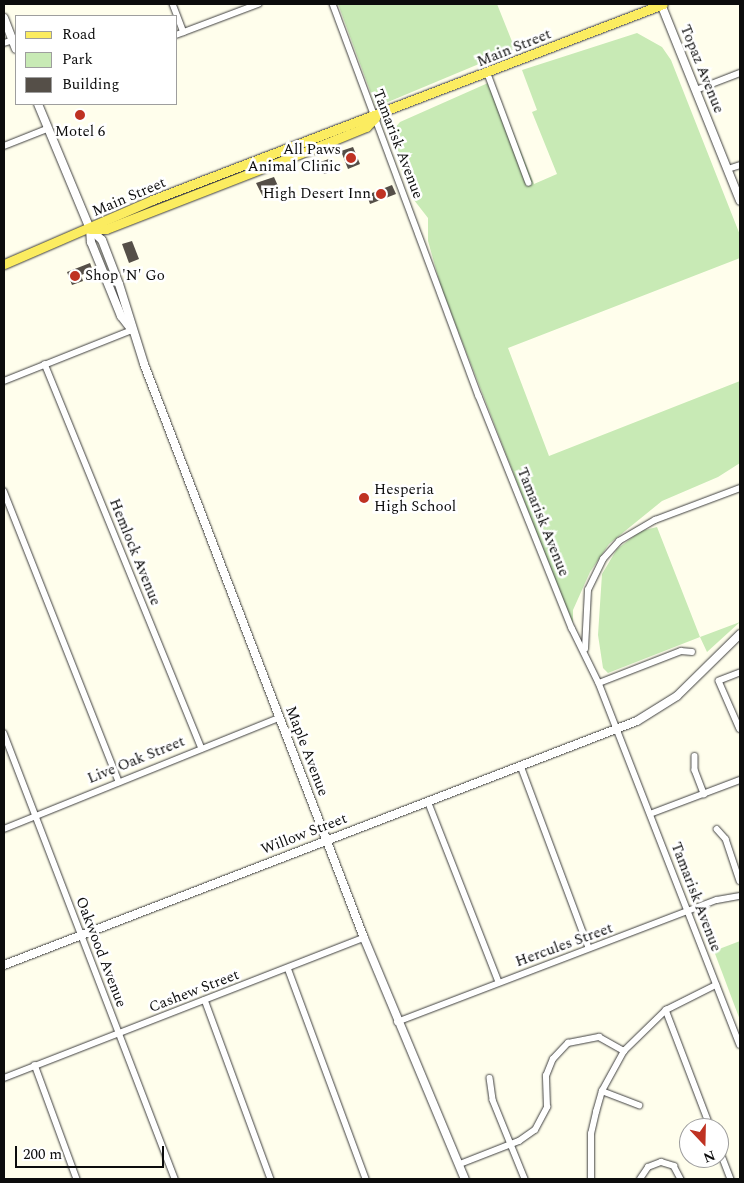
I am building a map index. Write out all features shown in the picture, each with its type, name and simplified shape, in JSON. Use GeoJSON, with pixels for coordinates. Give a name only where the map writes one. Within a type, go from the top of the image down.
{"type":"FeatureCollection","features":[{"type":"Feature","properties":{"kind":"main road","name":"Main Street"},"geometry":{"type":"LineString","coordinates":[[4,264],[90,229],[101,221],[363,118],[375,118],[662,4]]}},
{"type":"Feature","properties":{"kind":"main road","name":"Main Street"},"geometry":{"type":"LineString","coordinates":[[90,229],[106,229],[366,127],[375,118]]}},
{"type":"Feature","properties":{"kind":"main road"},"geometry":{"type":"LineString","coordinates":[[239,177],[242,170],[266,156]]}},
{"type":"Feature","properties":{"kind":"street"},"geometry":{"type":"LineString","coordinates":[[178,34],[258,4]]}},
{"type":"Feature","properties":{"kind":"street","name":"Tamarisk Avenue"},"geometry":{"type":"LineString","coordinates":[[333,4],[479,396],[572,628],[585,650],[599,683],[740,1046]]}},
{"type":"Feature","properties":{"kind":"street","name":"Topaz Avenue"},"geometry":{"type":"LineString","coordinates":[[662,4],[740,201]]}},
{"type":"Feature","properties":{"kind":"street"},"geometry":{"type":"LineString","coordinates":[[178,17],[184,32]]}},
{"type":"Feature","properties":{"kind":"street"},"geometry":{"type":"LineString","coordinates":[[4,18],[15,46]]}},
{"type":"Feature","properties":{"kind":"street"},"geometry":{"type":"LineString","coordinates":[[4,43],[13,40]]}},
{"type":"Feature","properties":{"kind":"street"},"geometry":{"type":"LineString","coordinates":[[696,90],[740,73]]}},
{"type":"Feature","properties":{"kind":"street"},"geometry":{"type":"LineString","coordinates":[[488,74],[528,183]]}},
{"type":"Feature","properties":{"kind":"street","name":"Maple Avenue"},"geometry":{"type":"LineString","coordinates":[[38,105],[90,229],[102,240],[130,312],[132,330],[364,938],[397,1022],[465,1179]]}},
{"type":"Feature","properties":{"kind":"street"},"geometry":{"type":"LineString","coordinates":[[4,146],[47,129]]}},
{"type":"Feature","properties":{"kind":"street"},"geometry":{"type":"LineString","coordinates":[[728,170],[740,165]]}},
{"type":"Feature","properties":{"kind":"street"},"geometry":{"type":"LineString","coordinates":[[4,381],[132,330]]}},
{"type":"Feature","properties":{"kind":"street","name":"Hemlock Avenue"},"geometry":{"type":"LineString","coordinates":[[45,364],[202,748]]}},
{"type":"Feature","properties":{"kind":"street"},"geometry":{"type":"LineString","coordinates":[[585,650],[588,590],[603,559],[620,541],[655,520],[740,488]]}},
{"type":"Feature","properties":{"kind":"street"},"geometry":{"type":"LineString","coordinates":[[4,491],[119,782]]}},
{"type":"Feature","properties":{"kind":"street"},"geometry":{"type":"LineString","coordinates":[[616,730],[665,705],[740,634]]}},
{"type":"Feature","properties":{"kind":"street"},"geometry":{"type":"LineString","coordinates":[[599,683],[681,651],[692,652]]}},
{"type":"Feature","properties":{"kind":"street"},"geometry":{"type":"LineString","coordinates":[[740,673],[720,681],[740,729]]}},
{"type":"Feature","properties":{"kind":"street","name":"Live Oak Street"},"geometry":{"type":"LineString","coordinates":[[4,829],[279,718]]}},
{"type":"Feature","properties":{"kind":"street","name":"Willow Street"},"geometry":{"type":"LineString","coordinates":[[4,965],[616,730]]}},
{"type":"Feature","properties":{"kind":"street","name":"Oakwood Avenue"},"geometry":{"type":"LineString","coordinates":[[4,734],[176,1179]]}},
{"type":"Feature","properties":{"kind":"street"},"geometry":{"type":"LineString","coordinates":[[695,756],[695,770],[704,794]]}},
{"type":"Feature","properties":{"kind":"street"},"geometry":{"type":"LineString","coordinates":[[521,766],[589,948]]}},
{"type":"Feature","properties":{"kind":"street"},"geometry":{"type":"LineString","coordinates":[[650,814],[740,780]]}},
{"type":"Feature","properties":{"kind":"street"},"geometry":{"type":"LineString","coordinates":[[428,802],[499,982]]}},
{"type":"Feature","properties":{"kind":"street"},"geometry":{"type":"LineString","coordinates":[[717,829],[726,839],[740,881]]}},
{"type":"Feature","properties":{"kind":"street","name":"Hercules Street"},"geometry":{"type":"LineString","coordinates":[[397,1022],[729,896],[740,896]]}},
{"type":"Feature","properties":{"kind":"street","name":"Cashew Street"},"geometry":{"type":"LineString","coordinates":[[4,1078],[364,938]]}},
{"type":"Feature","properties":{"kind":"street"},"geometry":{"type":"LineString","coordinates":[[288,968],[366,1179]]}},
{"type":"Feature","properties":{"kind":"street"},"geometry":{"type":"LineString","coordinates":[[590,1179],[591,1134],[602,1091],[624,1050],[666,1010],[716,985]]}},
{"type":"Feature","properties":{"kind":"street"},"geometry":{"type":"LineString","coordinates":[[205,1000],[272,1179]]}},
{"type":"Feature","properties":{"kind":"street"},"geometry":{"type":"LineString","coordinates":[[666,1010],[707,1118]]}},
{"type":"Feature","properties":{"kind":"street"},"geometry":{"type":"LineString","coordinates":[[460,1164],[512,1144],[535,1130],[544,1117],[546,1076],[560,1050],[575,1039],[599,1037],[624,1050]]}},
{"type":"Feature","properties":{"kind":"street"},"geometry":{"type":"LineString","coordinates":[[36,1065],[77,1179]]}},
{"type":"Feature","properties":{"kind":"street"},"geometry":{"type":"LineString","coordinates":[[490,1078],[493,1100],[525,1179]]}},
{"type":"Feature","properties":{"kind":"street"},"geometry":{"type":"LineString","coordinates":[[602,1091],[639,1105]]}},
{"type":"Feature","properties":{"kind":"street"},"geometry":{"type":"LineString","coordinates":[[640,1179],[648,1166],[661,1162],[674,1166],[681,1179]]}},
{"type":"Feature","properties":{"kind":"green space"},"geometry":{"type":"Polygon","coordinates":[[[338,4],[497,4],[515,49],[376,107],[338,4]]]}},
{"type":"Feature","properties":{"kind":"green space"},"geometry":{"type":"Polygon","coordinates":[[[637,33],[662,47],[671,60],[740,235],[740,258],[508,348],[549,456],[740,381],[740,463],[718,477],[662,501],[609,544],[590,572],[573,610],[573,626],[441,287],[428,241],[428,218],[414,200],[394,151],[398,142],[394,129],[400,122],[488,83],[503,123],[509,122],[534,184],[557,174],[532,112],[537,110],[522,70],[637,33]]]}},
{"type":"Feature","properties":{"kind":"green space"},"geometry":{"type":"Polygon","coordinates":[[[657,527],[700,637],[608,673],[603,668],[598,635],[602,574],[617,549],[641,531],[657,527]]]}},
{"type":"Feature","properties":{"kind":"green space"},"geometry":{"type":"Polygon","coordinates":[[[740,622],[707,652],[700,637],[740,622]]]}},
{"type":"Feature","properties":{"kind":"green space"},"geometry":{"type":"Polygon","coordinates":[[[740,941],[740,1020],[714,951],[740,941]]]}},
{"type":"Feature","properties":{"kind":"building","name":"All Paws Animal Clinic"},"geometry":{"type":"Polygon","coordinates":[[[353,147],[360,164],[348,169],[341,151],[353,147]]]}},
{"type":"Feature","properties":{"kind":"building"},"geometry":{"type":"Polygon","coordinates":[[[329,159],[334,171],[324,174],[320,162],[329,159]]]}},
{"type":"Feature","properties":{"kind":"building"},"geometry":{"type":"Polygon","coordinates":[[[274,177],[278,186],[272,188],[274,194],[263,197],[256,183],[274,177]]]}},
{"type":"Feature","properties":{"kind":"building","name":"High Desert Inn"},"geometry":{"type":"Polygon","coordinates":[[[392,185],[396,194],[370,204],[367,195],[392,185]]]}},
{"type":"Feature","properties":{"kind":"building"},"geometry":{"type":"Polygon","coordinates":[[[132,241],[139,259],[129,263],[122,244],[132,241]]]}},
{"type":"Feature","properties":{"kind":"building"},"geometry":{"type":"Polygon","coordinates":[[[90,263],[93,271],[81,275],[83,281],[72,285],[67,272],[90,263]]]}},
{"type":"Feature","properties":{"kind":"place","name":"Motel 6"},"geometry":{"type":"Point","coordinates":[80,115]}},
{"type":"Feature","properties":{"kind":"place","name":"All Paws Animal Clinic"},"geometry":{"type":"Point","coordinates":[351,158]}},
{"type":"Feature","properties":{"kind":"place","name":"High Desert Inn"},"geometry":{"type":"Point","coordinates":[381,194]}},
{"type":"Feature","properties":{"kind":"place","name":"Shop 'N' Go"},"geometry":{"type":"Point","coordinates":[75,276]}},
{"type":"Feature","properties":{"kind":"place","name":"Hesperia High School"},"geometry":{"type":"Point","coordinates":[364,498]}}]}
